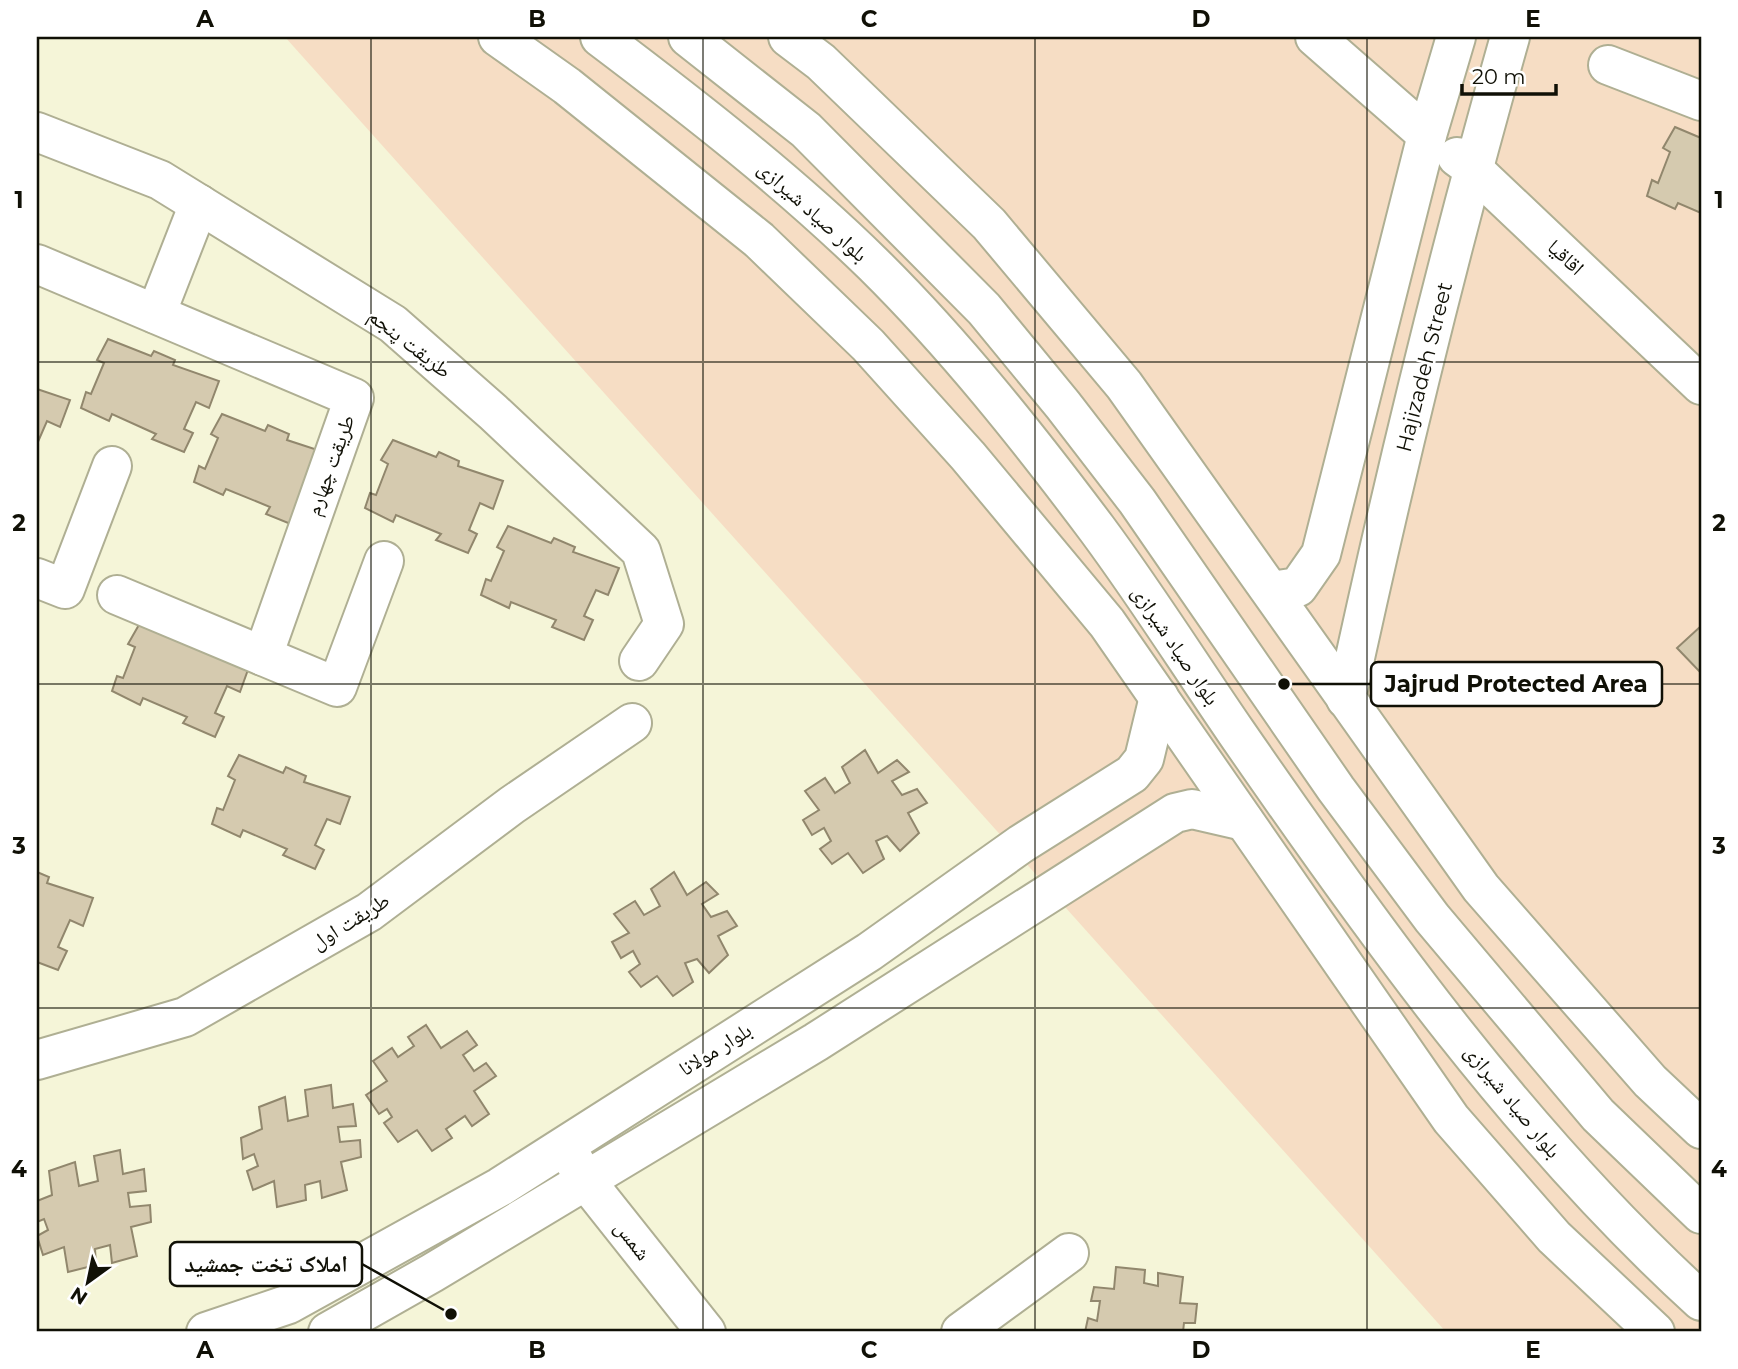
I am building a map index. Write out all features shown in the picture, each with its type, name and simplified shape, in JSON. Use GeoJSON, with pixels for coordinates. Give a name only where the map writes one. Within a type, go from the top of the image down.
{"type":"FeatureCollection","features":[{"type":"Feature","properties":{"kind":"street"},"geometry":{"type":"LineString","coordinates":[[498,37],[567,86],[759,240],[869,345],[968,457],[1107,623],[1451,1119],[1554,1237],[1655,1332]]}},
{"type":"Feature","properties":{"kind":"street","name":"بلوار صیاد شیرازی"},"geometry":{"type":"LineString","coordinates":[[600,37],[771,172],[873,265],[948,345],[1004,411],[1098,531],[1391,952],[1556,1155],[1665,1268],[1701,1301]]}},
{"type":"Feature","properties":{"kind":"street"},"geometry":{"type":"LineString","coordinates":[[688,37],[806,130],[984,309],[1137,501],[1336,789],[1433,918],[1598,1115],[1701,1214]]}},
{"type":"Feature","properties":{"kind":"street"},"geometry":{"type":"LineString","coordinates":[[788,37],[821,62],[989,224],[1124,385],[1482,888],[1650,1081],[1701,1129]]}},
{"type":"Feature","properties":{"kind":"street","name":"اقاقیا"},"geometry":{"type":"LineString","coordinates":[[1315,37],[1427,135],[1472,168],[1701,385]]}},
{"type":"Feature","properties":{"kind":"street"},"geometry":{"type":"LineString","coordinates":[[1272,591],[1298,587],[1321,554],[1427,135],[1456,37]]}},
{"type":"Feature","properties":{"kind":"street","name":"Hajizadeh Street"},"geometry":{"type":"LineString","coordinates":[[1346,699],[1371,582],[1472,168],[1510,37]]}},
{"type":"Feature","properties":{"kind":"street"},"geometry":{"type":"LineString","coordinates":[[1608,65],[1701,101]]}},
{"type":"Feature","properties":{"kind":"street","name":"طریقت پنجم"},"geometry":{"type":"LineString","coordinates":[[37,132],[160,180],[393,324],[493,412],[641,551],[664,624],[639,661]]}},
{"type":"Feature","properties":{"kind":"street"},"geometry":{"type":"LineString","coordinates":[[156,314],[200,204]]}},
{"type":"Feature","properties":{"kind":"street","name":"طریقت چهارم"},"geometry":{"type":"LineString","coordinates":[[37,264],[354,398],[262,656]]}},
{"type":"Feature","properties":{"kind":"street"},"geometry":{"type":"LineString","coordinates":[[37,578],[65,589],[112,466]]}},
{"type":"Feature","properties":{"kind":"street"},"geometry":{"type":"LineString","coordinates":[[117,595],[337,687],[384,561]]}},
{"type":"Feature","properties":{"kind":"street","name":"بلوار مولانا"},"geometry":{"type":"LineString","coordinates":[[206,1332],[289,1304],[500,1187],[869,951],[1021,844],[1132,774],[1144,759],[1159,697]]}},
{"type":"Feature","properties":{"kind":"street","name":"طریقت اول"},"geometry":{"type":"LineString","coordinates":[[37,1060],[185,1017],[208,1004],[369,912],[512,805],[632,723]]}},
{"type":"Feature","properties":{"kind":"street"},"geometry":{"type":"LineString","coordinates":[[328,1332],[816,1042],[1175,813],[1192,809],[1244,821]]}},
{"type":"Feature","properties":{"kind":"street","name":"شمس"},"geometry":{"type":"LineString","coordinates":[[564,1145],[586,1181],[706,1332]]}},
{"type":"Feature","properties":{"kind":"street"},"geometry":{"type":"LineString","coordinates":[[961,1332],[1069,1253]]}},
{"type":"Feature","properties":{"kind":"shaded area"},"geometry":{"type":"Polygon","coordinates":[[[285,37],[1701,37],[1701,1332],[1446,1332],[285,37]]]}},
{"type":"Feature","properties":{"kind":"building"},"geometry":{"type":"Polygon","coordinates":[[[1675,127],[1701,138],[1701,213],[1678,203],[1675,209],[1647,196],[1652,180],[1658,183],[1670,152],[1663,148],[1675,127]]]}},
{"type":"Feature","properties":{"kind":"building"},"geometry":{"type":"Polygon","coordinates":[[[108,339],[151,356],[154,351],[175,360],[173,365],[219,381],[209,408],[196,402],[184,429],[193,433],[184,452],[152,439],[156,434],[112,414],[109,421],[81,408],[86,392],[91,394],[104,363],[97,360],[108,339]]]}},
{"type":"Feature","properties":{"kind":"building"},"geometry":{"type":"Polygon","coordinates":[[[37,389],[70,400],[60,427],[47,421],[37,444],[37,389]]]}},
{"type":"Feature","properties":{"kind":"building"},"geometry":{"type":"Polygon","coordinates":[[[222,414],[265,431],[268,425],[289,434],[287,440],[333,455],[298,527],[266,514],[270,507],[226,489],[223,495],[194,482],[199,466],[205,469],[218,438],[211,434],[222,414]]]}},
{"type":"Feature","properties":{"kind":"building"},"geometry":{"type":"Polygon","coordinates":[[[393,440],[436,457],[439,452],[459,461],[458,466],[503,481],[493,509],[480,503],[469,530],[477,534],[468,553],[436,540],[441,534],[396,515],[393,522],[365,508],[370,493],[376,495],[388,464],[381,460],[393,440]]]}},
{"type":"Feature","properties":{"kind":"building"},"geometry":{"type":"Polygon","coordinates":[[[508,526],[551,543],[554,538],[575,547],[573,552],[619,568],[608,595],[596,590],[584,616],[593,620],[584,640],[552,627],[556,620],[511,602],[509,608],[481,595],[486,579],[491,581],[504,551],[497,547],[508,526]]]}},
{"type":"Feature","properties":{"kind":"building"},"geometry":{"type":"Polygon","coordinates":[[[140,623],[250,664],[240,692],[227,686],[215,713],[224,717],[215,737],[183,723],[187,717],[143,698],[140,705],[112,691],[117,676],[123,678],[135,647],[128,644],[140,623]]]}},
{"type":"Feature","properties":{"kind":"building"},"geometry":{"type":"Polygon","coordinates":[[[1701,626],[1701,673],[1677,648],[1701,626]]]}},
{"type":"Feature","properties":{"kind":"building"},"geometry":{"type":"Polygon","coordinates":[[[865,750],[878,773],[897,760],[909,772],[892,781],[902,795],[917,789],[927,803],[908,813],[919,833],[900,851],[887,836],[876,841],[884,859],[863,873],[848,853],[832,864],[820,849],[831,841],[824,828],[812,835],[803,820],[819,810],[805,791],[825,778],[835,793],[850,783],[842,767],[865,750]]]}},
{"type":"Feature","properties":{"kind":"building"},"geometry":{"type":"Polygon","coordinates":[[[239,755],[283,773],[286,767],[306,776],[304,782],[350,797],[340,824],[327,819],[315,845],[324,850],[315,869],[283,855],[287,849],[243,830],[240,837],[212,824],[217,808],[223,810],[235,780],[228,776],[239,755]]]}},
{"type":"Feature","properties":{"kind":"building"},"geometry":{"type":"Polygon","coordinates":[[[37,872],[49,877],[47,883],[93,898],[83,926],[70,920],[58,947],[67,951],[58,970],[37,962],[37,872]]]}},
{"type":"Feature","properties":{"kind":"building"},"geometry":{"type":"Polygon","coordinates":[[[674,872],[687,895],[706,882],[718,894],[702,904],[711,917],[727,911],[737,926],[718,936],[728,955],[709,973],[697,959],[685,963],[693,982],[673,996],[657,976],[641,987],[629,972],[640,964],[633,951],[621,958],[612,942],[629,933],[614,914],[635,901],[644,915],[660,906],[651,889],[674,872]]]}},
{"type":"Feature","properties":{"kind":"building"},"geometry":{"type":"Polygon","coordinates":[[[426,1025],[441,1048],[467,1031],[477,1045],[463,1055],[474,1071],[486,1063],[496,1076],[474,1091],[489,1114],[472,1126],[465,1116],[446,1129],[452,1138],[432,1151],[417,1130],[398,1142],[384,1123],[392,1117],[387,1109],[379,1114],[366,1095],[387,1081],[373,1061],[392,1048],[398,1057],[414,1046],[408,1037],[426,1025]]]}},
{"type":"Feature","properties":{"kind":"building"},"geometry":{"type":"Polygon","coordinates":[[[331,1085],[333,1108],[353,1104],[356,1126],[338,1127],[340,1142],[360,1140],[361,1157],[341,1162],[347,1190],[322,1198],[320,1181],[305,1185],[306,1200],[277,1207],[274,1181],[253,1190],[247,1171],[258,1166],[254,1154],[243,1159],[241,1138],[262,1129],[259,1107],[285,1097],[288,1121],[308,1116],[305,1090],[331,1085]]]}},
{"type":"Feature","properties":{"kind":"building"},"geometry":{"type":"Polygon","coordinates":[[[120,1150],[123,1174],[144,1169],[146,1191],[128,1193],[130,1207],[150,1205],[151,1222],[131,1227],[137,1256],[112,1263],[110,1245],[95,1249],[96,1265],[68,1272],[64,1247],[43,1255],[37,1236],[48,1230],[44,1219],[37,1222],[37,1201],[52,1195],[49,1171],[75,1162],[79,1186],[98,1181],[94,1156],[120,1150]]]}},
{"type":"Feature","properties":{"kind":"building"},"geometry":{"type":"Polygon","coordinates":[[[1116,1267],[1145,1270],[1144,1283],[1158,1286],[1158,1273],[1183,1277],[1180,1303],[1197,1304],[1195,1323],[1184,1323],[1183,1332],[1085,1332],[1088,1318],[1097,1321],[1100,1301],[1091,1301],[1094,1287],[1114,1289],[1116,1267]]]}},
{"type":"Feature","properties":{"kind":"place","name":"Jajrud Protected Area"},"geometry":{"type":"Point","coordinates":[1284,684]}},
{"type":"Feature","properties":{"kind":"place","name":"املاک تخت جمشید"},"geometry":{"type":"Point","coordinates":[451,1314]}}]}
